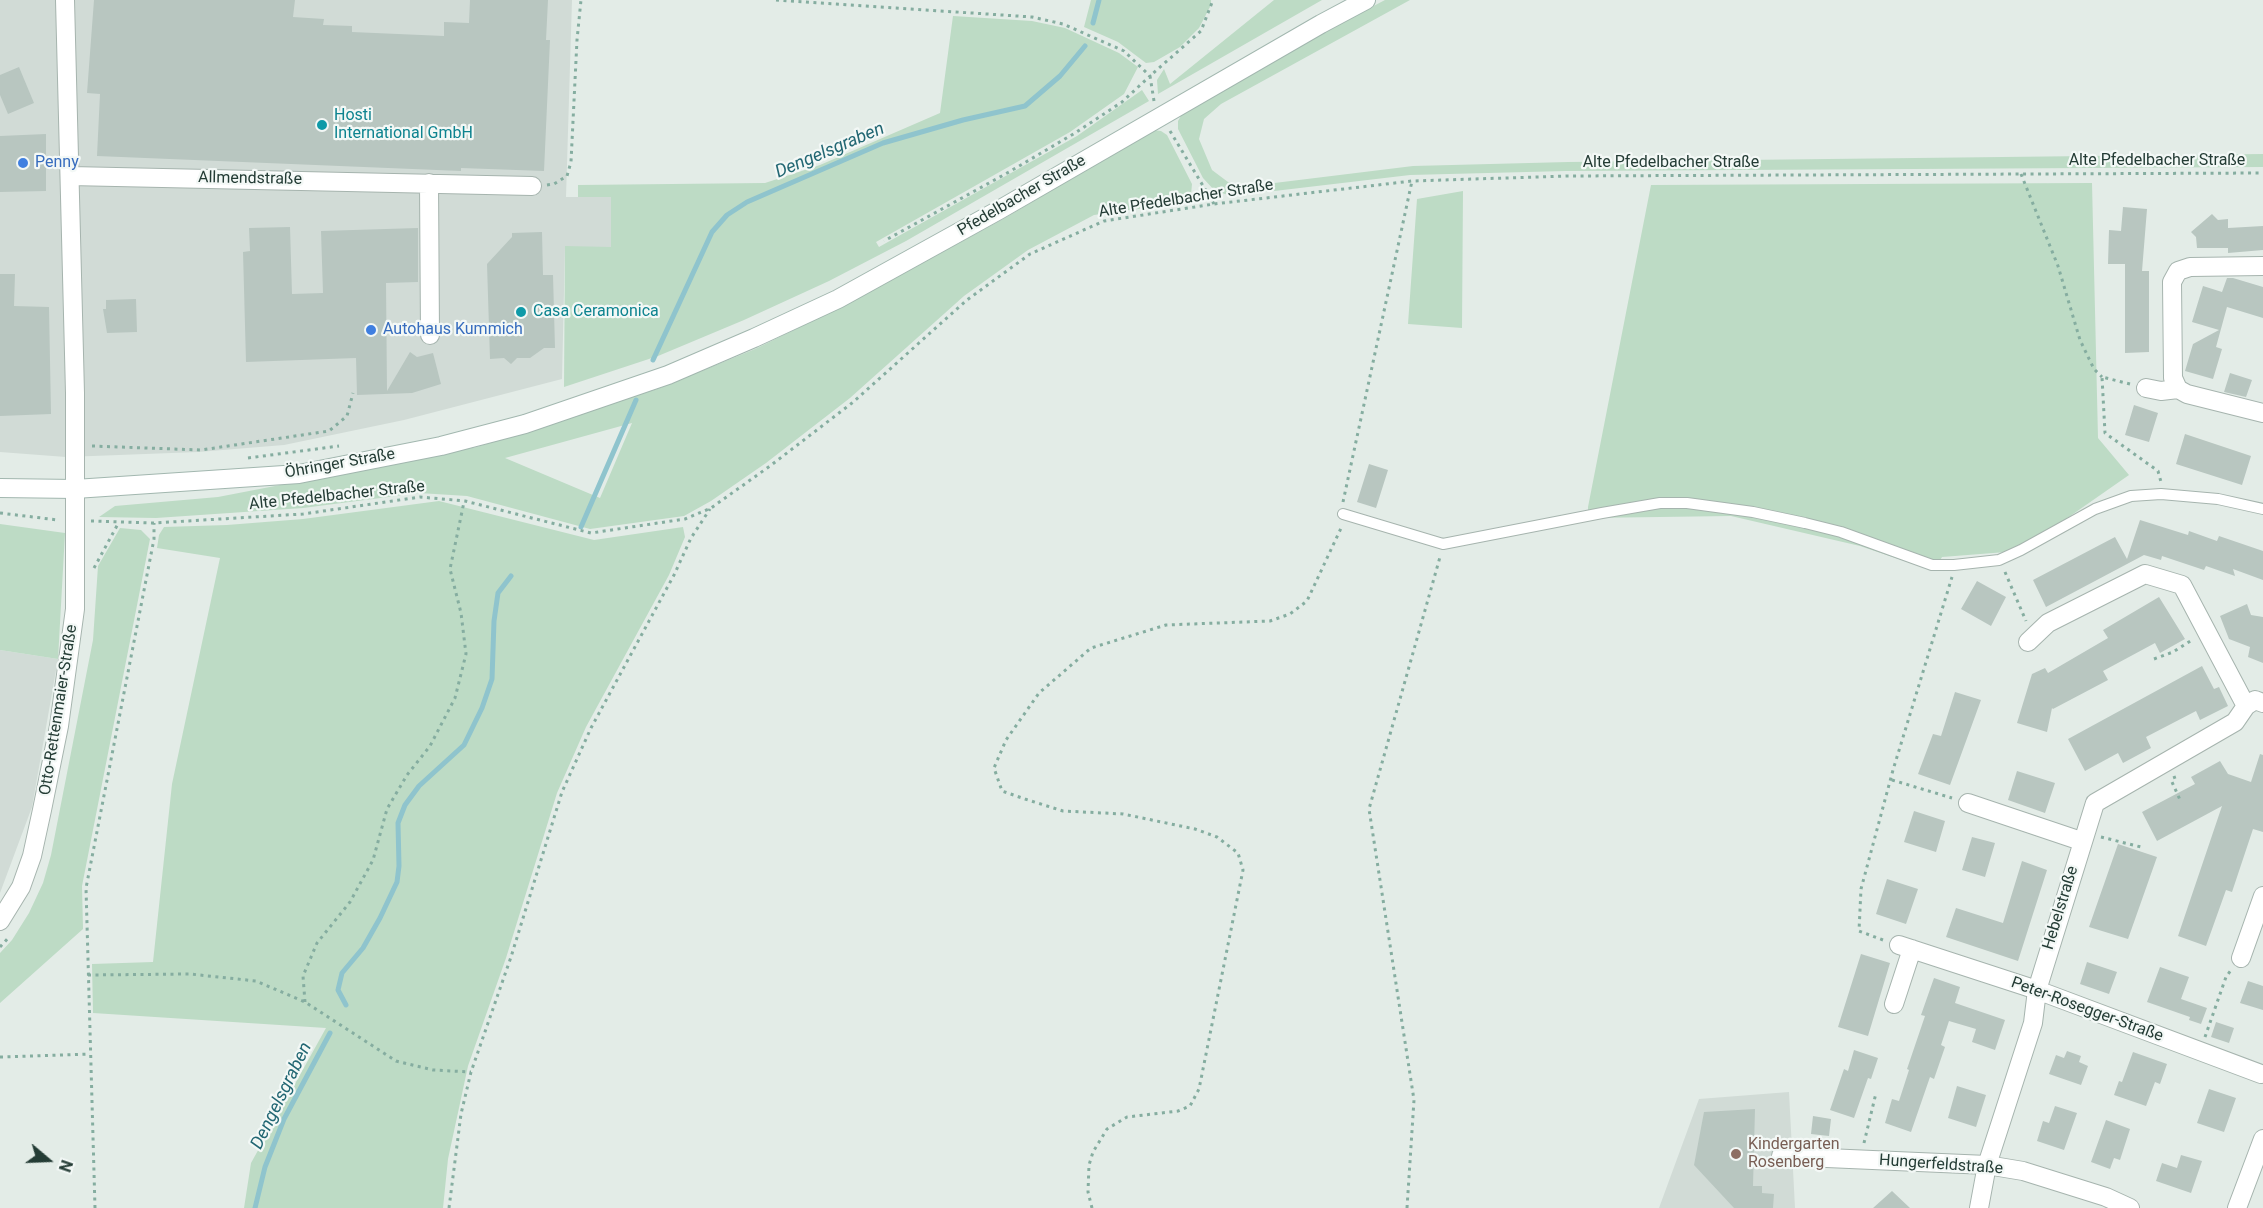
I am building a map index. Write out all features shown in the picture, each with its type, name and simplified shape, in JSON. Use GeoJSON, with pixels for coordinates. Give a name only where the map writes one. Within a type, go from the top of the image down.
{"type":"FeatureCollection","features":[{"type":"Feature","properties":{"kind":"street"},"geometry":{"type":"LineString","coordinates":[[64,0],[70,176],[75,489]]}},
{"type":"Feature","properties":{"kind":"street","name":"Pfedelbacher Straße"},"geometry":{"type":"LineString","coordinates":[[668,375],[754,339],[838,298],[999,210],[1161,115],[1366,0]]}},
{"type":"Feature","properties":{"kind":"street","name":"Allmendstraße"},"geometry":{"type":"LineString","coordinates":[[70,176],[532,186]]}},
{"type":"Feature","properties":{"kind":"street"},"geometry":{"type":"LineString","coordinates":[[429,183],[430,335]]}},
{"type":"Feature","properties":{"kind":"street"},"geometry":{"type":"LineString","coordinates":[[2263,266],[2190,267],[2178,271],[2172,282],[2173,378],[2178,388],[2187,394],[2263,413]]}},
{"type":"Feature","properties":{"kind":"street","name":"Öhringer Straße"},"geometry":{"type":"LineString","coordinates":[[0,488],[75,489],[299,474],[441,446],[525,424],[668,375]]}},
{"type":"Feature","properties":{"kind":"street"},"geometry":{"type":"LineString","coordinates":[[2146,388],[2161,392],[2178,388]]}},
{"type":"Feature","properties":{"kind":"street","name":"Otto-Rettenmaier-Straße"},"geometry":{"type":"LineString","coordinates":[[0,921],[21,887],[32,855],[59,726],[84,522],[75,489]]}},
{"type":"Feature","properties":{"kind":"street"},"geometry":{"type":"LineString","coordinates":[[2028,642],[2048,623],[2145,574],[2182,585],[2207,633],[2254,705]]}},
{"type":"Feature","properties":{"kind":"street","name":"Hebelstraße"},"geometry":{"type":"LineString","coordinates":[[1979,1208],[1987,1166],[2032,1023],[2037,990],[2095,803],[2235,722],[2254,705]]}},
{"type":"Feature","properties":{"kind":"street"},"geometry":{"type":"LineString","coordinates":[[1968,803],[2083,837]]}},
{"type":"Feature","properties":{"kind":"street"},"geometry":{"type":"LineString","coordinates":[[2241,958],[2263,896]]}},
{"type":"Feature","properties":{"kind":"street"},"geometry":{"type":"LineString","coordinates":[[1894,1004],[1905,947]]}},
{"type":"Feature","properties":{"kind":"street","name":"Peter-Rosegger-Straße"},"geometry":{"type":"LineString","coordinates":[[1905,947],[2037,990],[2261,1074]]}},
{"type":"Feature","properties":{"kind":"street"},"geometry":{"type":"LineString","coordinates":[[2237,1208],[2263,1139]]}},
{"type":"Feature","properties":{"kind":"street","name":"Hungerfeldstraße"},"geometry":{"type":"LineString","coordinates":[[1781,1156],[1987,1166],[2023,1171],[2106,1197],[2130,1208]]}},
{"type":"Feature","properties":{"kind":"lane"},"geometry":{"type":"LineString","coordinates":[[1343,514],[1443,544],[1660,503],[1687,502],[1805,523],[1841,532],[1932,564],[1954,565],[1999,560],[2114,501],[2131,496],[2161,494],[2218,499],[2263,509]]}},
{"type":"Feature","properties":{"kind":"path"},"geometry":{"type":"LineString","coordinates":[[532,186],[554,184],[567,176],[571,162],[581,0]]}},
{"type":"Feature","properties":{"kind":"path"},"geometry":{"type":"LineString","coordinates":[[776,0],[1032,18],[1063,24],[1124,51],[1150,76],[1122,102],[1075,133],[884,241]]}},
{"type":"Feature","properties":{"kind":"path","name":"Alte Pfedelbacher Straße"},"geometry":{"type":"LineString","coordinates":[[0,513],[84,522],[154,523],[303,514],[420,497],[465,501],[591,533],[686,519],[711,508],[852,403],[967,300],[1030,254],[1104,221],[1214,204],[1412,181],[1578,176],[2263,173]]}},
{"type":"Feature","properties":{"kind":"path"},"geometry":{"type":"LineString","coordinates":[[2021,174],[2058,266],[2080,340],[2094,369],[2102,377],[2146,388]]}},
{"type":"Feature","properties":{"kind":"path"},"geometry":{"type":"LineString","coordinates":[[1092,1208],[1088,1192],[1089,1165],[1093,1152],[1107,1129],[1127,1117],[1178,1111],[1190,1106],[1199,1089],[1243,870],[1238,853],[1217,837],[1195,829],[1123,814],[1063,811],[1002,791],[994,768],[1006,740],[1039,693],[1091,648],[1166,625],[1270,621],[1290,615],[1307,601],[1342,526],[1342,496],[1373,369],[1412,181]]}},
{"type":"Feature","properties":{"kind":"path"},"geometry":{"type":"LineString","coordinates":[[2102,377],[2105,432],[2158,471],[2162,478],[2161,494]]}},
{"type":"Feature","properties":{"kind":"path"},"geometry":{"type":"LineString","coordinates":[[75,446],[201,450],[329,431],[346,416],[353,393]]}},
{"type":"Feature","properties":{"kind":"path"},"geometry":{"type":"LineString","coordinates":[[246,458],[340,446]]}},
{"type":"Feature","properties":{"kind":"path"},"geometry":{"type":"LineString","coordinates":[[305,1002],[303,976],[317,943],[350,902],[373,860],[387,809],[407,774],[430,746],[455,698],[466,654],[461,613],[450,568],[465,501]]}},
{"type":"Feature","properties":{"kind":"path"},"geometry":{"type":"LineString","coordinates":[[449,1208],[461,1114],[471,1072],[511,957],[562,792],[591,728],[674,575],[691,538],[711,508]]}},
{"type":"Feature","properties":{"kind":"path"},"geometry":{"type":"LineString","coordinates":[[95,1208],[86,888],[154,539],[154,523]]}},
{"type":"Feature","properties":{"kind":"path"},"geometry":{"type":"LineString","coordinates":[[1407,1208],[1414,1100],[1369,809],[1443,544]]}},
{"type":"Feature","properties":{"kind":"path"},"geometry":{"type":"LineString","coordinates":[[1999,560],[2026,619],[2028,642]]}},
{"type":"Feature","properties":{"kind":"path"},"geometry":{"type":"LineString","coordinates":[[1905,947],[1859,931],[1861,889],[1951,584],[1954,565]]}},
{"type":"Feature","properties":{"kind":"path"},"geometry":{"type":"LineString","coordinates":[[2154,659],[2173,652],[2207,633]]}},
{"type":"Feature","properties":{"kind":"path"},"geometry":{"type":"LineString","coordinates":[[2167,761],[2175,779],[2172,782],[2181,802]]}},
{"type":"Feature","properties":{"kind":"path"},"geometry":{"type":"LineString","coordinates":[[1892,779],[1968,803]]}},
{"type":"Feature","properties":{"kind":"path"},"geometry":{"type":"LineString","coordinates":[[2083,837],[2141,847]]}},
{"type":"Feature","properties":{"kind":"path"},"geometry":{"type":"LineString","coordinates":[[2200,1052],[2226,977],[2241,958]]}},
{"type":"Feature","properties":{"kind":"path"},"geometry":{"type":"LineString","coordinates":[[88,975],[190,974],[256,981],[305,1002],[396,1061],[433,1070],[471,1072]]}},
{"type":"Feature","properties":{"kind":"path"},"geometry":{"type":"LineString","coordinates":[[0,1057],[90,1054]]}},
{"type":"Feature","properties":{"kind":"path"},"geometry":{"type":"LineString","coordinates":[[1859,1160],[1876,1093]]}},
{"type":"Feature","properties":{"kind":"shaded area"},"geometry":{"type":"Polygon","coordinates":[[[0,0],[572,0],[566,197],[612,197],[611,247],[565,247],[562,379],[404,420],[284,445],[198,452],[66,457],[0,452],[0,0]]]}},
{"type":"Feature","properties":{"kind":"shaded area"},"geometry":{"type":"Polygon","coordinates":[[[0,650],[58,659],[32,807],[0,893],[0,650]]]}},
{"type":"Feature","properties":{"kind":"shaded area","name":"Kindergarten Rosenberg"},"geometry":{"type":"Polygon","coordinates":[[[1789,1092],[1795,1208],[1659,1208],[1699,1099],[1789,1092]]]}},
{"type":"Feature","properties":{"kind":"green space"},"geometry":{"type":"Polygon","coordinates":[[[1091,0],[1211,0],[1211,5],[1199,28],[1180,47],[1154,62],[1146,63],[1118,42],[1084,27],[1091,0]]]}},
{"type":"Feature","properties":{"kind":"green space"},"geometry":{"type":"Polygon","coordinates":[[[1274,0],[1322,0],[1158,94],[1157,80],[1164,69],[1170,84],[1274,0]]]}},
{"type":"Feature","properties":{"kind":"green space"},"geometry":{"type":"Polygon","coordinates":[[[1385,0],[1410,0],[1221,104],[1204,119],[1199,139],[1212,170],[1228,182],[1250,186],[1413,166],[1568,162],[2263,154],[2263,167],[1566,171],[1410,175],[1232,196],[1215,191],[1203,178],[1178,129],[1178,121],[1182,114],[1385,0]]]}},
{"type":"Feature","properties":{"kind":"green space"},"geometry":{"type":"Polygon","coordinates":[[[953,16],[1032,21],[1065,28],[1119,53],[1138,67],[1124,94],[1070,132],[876,242],[879,247],[1077,136],[1142,90],[1149,101],[906,241],[829,281],[658,356],[564,387],[565,246],[611,247],[611,197],[578,197],[578,185],[765,183],[820,165],[940,113],[953,16]]]}},
{"type":"Feature","properties":{"kind":"green space"},"geometry":{"type":"Polygon","coordinates":[[[1153,130],[1167,135],[1192,184],[1191,195],[1182,203],[1094,215],[1028,250],[964,296],[850,398],[766,463],[711,501],[684,516],[590,529],[467,496],[419,493],[303,508],[156,518],[99,517],[115,506],[218,497],[477,447],[660,388],[755,349],[839,308],[1005,218],[1153,130]],[[632,423],[505,458],[600,498],[632,423]]]}},
{"type":"Feature","properties":{"kind":"green space"},"geometry":{"type":"Polygon","coordinates":[[[2092,183],[2098,438],[2129,475],[2053,528],[2006,552],[1942,557],[1934,571],[1860,546],[1731,516],[1588,518],[1588,507],[1651,185],[2092,183]]]}},
{"type":"Feature","properties":{"kind":"green space"},"geometry":{"type":"Polygon","coordinates":[[[1463,191],[1462,328],[1408,324],[1417,199],[1463,191]]]}},
{"type":"Feature","properties":{"kind":"green space"},"geometry":{"type":"Polygon","coordinates":[[[439,501],[594,540],[683,527],[685,537],[669,575],[586,727],[557,793],[506,958],[468,1066],[448,1159],[443,1208],[244,1208],[251,1163],[326,1028],[93,1013],[92,964],[153,962],[172,784],[220,558],[157,548],[159,535],[164,527],[303,519],[439,501]]]}},
{"type":"Feature","properties":{"kind":"green space"},"geometry":{"type":"Polygon","coordinates":[[[0,524],[65,533],[58,659],[0,650],[0,524]]]}},
{"type":"Feature","properties":{"kind":"green space"},"geometry":{"type":"Polygon","coordinates":[[[120,528],[141,530],[150,539],[82,886],[83,929],[0,1003],[0,953],[12,940],[29,913],[43,883],[51,855],[93,640],[98,566],[120,528]]]}},
{"type":"Feature","properties":{"kind":"building","name":"Hosti International GmbH"},"geometry":{"type":"Polygon","coordinates":[[[94,0],[295,0],[293,17],[324,19],[323,25],[352,26],[352,32],[444,36],[444,22],[469,23],[470,0],[548,0],[546,40],[550,40],[544,171],[461,168],[461,171],[97,156],[100,94],[87,93],[94,0]]]}},
{"type":"Feature","properties":{"kind":"building"},"geometry":{"type":"Polygon","coordinates":[[[19,67],[34,103],[8,114],[0,95],[0,75],[19,67]]]}},
{"type":"Feature","properties":{"kind":"building","name":"Penny"},"geometry":{"type":"Polygon","coordinates":[[[46,134],[46,191],[0,192],[0,136],[46,134]]]}},
{"type":"Feature","properties":{"kind":"building"},"geometry":{"type":"Polygon","coordinates":[[[2123,207],[2147,209],[2142,271],[2149,271],[2149,352],[2125,353],[2125,264],[2108,264],[2109,230],[2121,231],[2123,207]]]}},
{"type":"Feature","properties":{"kind":"building"},"geometry":{"type":"Polygon","coordinates":[[[2212,214],[2218,220],[2228,219],[2228,228],[2263,226],[2263,250],[2228,253],[2228,248],[2197,248],[2196,237],[2191,232],[2212,214]]]}},
{"type":"Feature","properties":{"kind":"building"},"geometry":{"type":"Polygon","coordinates":[[[290,227],[292,294],[323,293],[321,231],[418,228],[418,282],[386,283],[387,391],[410,352],[417,357],[433,353],[441,384],[412,393],[357,395],[356,358],[246,362],[243,252],[250,251],[249,228],[290,227]]]}},
{"type":"Feature","properties":{"kind":"building","name":"Casa Ceramonica"},"geometry":{"type":"Polygon","coordinates":[[[542,232],[543,275],[553,275],[555,348],[544,348],[530,358],[517,358],[511,364],[504,358],[490,359],[487,264],[512,237],[512,233],[542,232]]]}},
{"type":"Feature","properties":{"kind":"building"},"geometry":{"type":"Polygon","coordinates":[[[0,274],[15,274],[14,306],[49,307],[51,414],[0,416],[0,274]]]}},
{"type":"Feature","properties":{"kind":"building"},"geometry":{"type":"Polygon","coordinates":[[[2227,278],[2263,287],[2263,318],[2227,307],[2216,347],[2222,349],[2213,379],[2185,371],[2193,344],[2219,330],[2192,322],[2203,286],[2222,292],[2227,278]]]}},
{"type":"Feature","properties":{"kind":"building"},"geometry":{"type":"Polygon","coordinates":[[[136,299],[137,332],[107,333],[103,309],[106,309],[106,300],[136,299]]]}},
{"type":"Feature","properties":{"kind":"building"},"geometry":{"type":"Polygon","coordinates":[[[2230,373],[2252,380],[2246,397],[2224,392],[2230,373]]]}},
{"type":"Feature","properties":{"kind":"building"},"geometry":{"type":"Polygon","coordinates":[[[2134,405],[2158,413],[2149,442],[2125,435],[2134,405]]]}},
{"type":"Feature","properties":{"kind":"building"},"geometry":{"type":"Polygon","coordinates":[[[2185,434],[2251,456],[2242,485],[2176,464],[2185,434]]]}},
{"type":"Feature","properties":{"kind":"building"},"geometry":{"type":"Polygon","coordinates":[[[1369,464],[1388,470],[1376,508],[1357,502],[1369,464]]]}},
{"type":"Feature","properties":{"kind":"building"},"geometry":{"type":"Polygon","coordinates":[[[2140,520],[2188,535],[2189,531],[2217,541],[2219,536],[2263,551],[2263,580],[2233,569],[2235,576],[2206,566],[2204,570],[2162,556],[2161,560],[2144,555],[2046,607],[2033,580],[2115,537],[2127,559],[2140,520]]]}},
{"type":"Feature","properties":{"kind":"building"},"geometry":{"type":"Polygon","coordinates":[[[1977,581],[2006,597],[1991,626],[1961,609],[1977,581]]]}},
{"type":"Feature","properties":{"kind":"building"},"geometry":{"type":"Polygon","coordinates":[[[2159,597],[2185,639],[2160,653],[2155,643],[2103,671],[2108,680],[2052,708],[2047,732],[2017,723],[2032,674],[2045,668],[2048,673],[2108,638],[2103,630],[2159,597]]]}},
{"type":"Feature","properties":{"kind":"building"},"geometry":{"type":"Polygon","coordinates":[[[2247,604],[2251,615],[2263,617],[2263,663],[2248,657],[2250,647],[2229,639],[2220,616],[2247,604]]]}},
{"type":"Feature","properties":{"kind":"building"},"geometry":{"type":"Polygon","coordinates":[[[2202,666],[2214,689],[2219,687],[2228,706],[2200,720],[2196,711],[2146,737],[2151,748],[2123,763],[2118,753],[2085,771],[2068,739],[2202,666]]]}},
{"type":"Feature","properties":{"kind":"building"},"geometry":{"type":"Polygon","coordinates":[[[1955,692],[1981,700],[1950,785],[1918,774],[1933,734],[1941,736],[1955,692]]]}},
{"type":"Feature","properties":{"kind":"building"},"geometry":{"type":"Polygon","coordinates":[[[2260,754],[2263,755],[2263,832],[2253,829],[2232,892],[2226,890],[2206,946],[2178,936],[2222,806],[2157,841],[2142,812],[2195,784],[2191,777],[2220,761],[2228,774],[2251,782],[2260,754]]]}},
{"type":"Feature","properties":{"kind":"building"},"geometry":{"type":"Polygon","coordinates":[[[2017,771],[2055,783],[2045,813],[2008,800],[2017,771]]]}},
{"type":"Feature","properties":{"kind":"building"},"geometry":{"type":"Polygon","coordinates":[[[1914,811],[1945,821],[1936,852],[1904,842],[1914,811]]]}},
{"type":"Feature","properties":{"kind":"building"},"geometry":{"type":"Polygon","coordinates":[[[1972,837],[1995,843],[1985,877],[1962,870],[1972,837]]]}},
{"type":"Feature","properties":{"kind":"building"},"geometry":{"type":"Polygon","coordinates":[[[2118,844],[2157,857],[2128,939],[2089,927],[2118,844]]]}},
{"type":"Feature","properties":{"kind":"building"},"geometry":{"type":"Polygon","coordinates":[[[2022,861],[2047,870],[2018,961],[1946,937],[1956,908],[2003,923],[2022,861]]]}},
{"type":"Feature","properties":{"kind":"building"},"geometry":{"type":"Polygon","coordinates":[[[1887,879],[1918,889],[1906,924],[1876,914],[1887,879]]]}},
{"type":"Feature","properties":{"kind":"building"},"geometry":{"type":"Polygon","coordinates":[[[1861,954],[1890,963],[1868,1036],[1838,1027],[1861,954]]]}},
{"type":"Feature","properties":{"kind":"building"},"geometry":{"type":"Polygon","coordinates":[[[2087,962],[2117,972],[2109,994],[2080,984],[2087,962]]]}},
{"type":"Feature","properties":{"kind":"building"},"geometry":{"type":"Polygon","coordinates":[[[2160,967],[2189,977],[2181,999],[2207,1008],[2201,1024],[2189,1020],[2190,1017],[2147,1002],[2160,967]]]}},
{"type":"Feature","properties":{"kind":"building"},"geometry":{"type":"Polygon","coordinates":[[[1934,978],[1960,987],[1955,1003],[2005,1020],[1995,1050],[1972,1042],[1976,1029],[1949,1021],[1941,1045],[1945,1047],[1934,1079],[1930,1077],[1911,1132],[1885,1123],[1892,1099],[1899,1101],[1925,1016],[1921,1015],[1934,978]]]}},
{"type":"Feature","properties":{"kind":"building"},"geometry":{"type":"Polygon","coordinates":[[[2248,981],[2263,986],[2263,1010],[2240,1003],[2248,981]]]}},
{"type":"Feature","properties":{"kind":"building"},"geometry":{"type":"Polygon","coordinates":[[[2216,1022],[2234,1028],[2229,1043],[2211,1037],[2216,1022]]]}},
{"type":"Feature","properties":{"kind":"building"},"geometry":{"type":"Polygon","coordinates":[[[1854,1050],[1878,1058],[1871,1079],[1868,1078],[1854,1118],[1830,1110],[1844,1069],[1848,1071],[1854,1050]]]}},
{"type":"Feature","properties":{"kind":"building"},"geometry":{"type":"Polygon","coordinates":[[[2067,1051],[2081,1056],[2079,1062],[2088,1066],[2081,1085],[2049,1074],[2056,1055],[2064,1058],[2067,1051]]]}},
{"type":"Feature","properties":{"kind":"building"},"geometry":{"type":"Polygon","coordinates":[[[2133,1052],[2167,1064],[2160,1084],[2155,1082],[2146,1106],[2114,1095],[2119,1081],[2122,1082],[2133,1052]]]}},
{"type":"Feature","properties":{"kind":"building"},"geometry":{"type":"Polygon","coordinates":[[[1957,1086],[1986,1095],[1976,1127],[1948,1118],[1957,1086]]]}},
{"type":"Feature","properties":{"kind":"building"},"geometry":{"type":"Polygon","coordinates":[[[2209,1089],[2236,1098],[2224,1132],[2197,1123],[2209,1089]]]}},
{"type":"Feature","properties":{"kind":"building"},"geometry":{"type":"Polygon","coordinates":[[[2055,1106],[2077,1113],[2064,1150],[2037,1141],[2043,1121],[2049,1123],[2055,1106]]]}},
{"type":"Feature","properties":{"kind":"building"},"geometry":{"type":"Polygon","coordinates":[[[1755,1109],[1753,1186],[1762,1186],[1762,1193],[1774,1194],[1773,1208],[1734,1208],[1694,1165],[1704,1112],[1755,1109]]]}},
{"type":"Feature","properties":{"kind":"building"},"geometry":{"type":"Polygon","coordinates":[[[1813,1116],[1831,1119],[1829,1136],[1811,1134],[1813,1116]]]}},
{"type":"Feature","properties":{"kind":"building"},"geometry":{"type":"Polygon","coordinates":[[[2106,1120],[2130,1129],[2120,1160],[2114,1158],[2110,1169],[2091,1162],[2106,1120]]]}},
{"type":"Feature","properties":{"kind":"building"},"geometry":{"type":"Polygon","coordinates":[[[2181,1155],[2202,1161],[2191,1193],[2156,1181],[2162,1163],[2177,1168],[2181,1155]]]}},
{"type":"Feature","properties":{"kind":"building"},"geometry":{"type":"Polygon","coordinates":[[[1892,1191],[1910,1208],[1873,1208],[1892,1191]]]}},
{"type":"Feature","properties":{"kind":"waterway","name":"Dengelsgraben"},"geometry":{"type":"LineString","coordinates":[[1093,23],[1099,0]]}},
{"type":"Feature","properties":{"kind":"waterway","name":"Dengelsgraben"},"geometry":{"type":"LineString","coordinates":[[653,360],[712,232],[727,215],[747,202],[883,143],[963,120],[1025,106],[1060,76],[1085,46]]}},
{"type":"Feature","properties":{"kind":"waterway","name":"Dengelsgraben"},"geometry":{"type":"LineString","coordinates":[[581,527],[636,400]]}},
{"type":"Feature","properties":{"kind":"waterway","name":"Dengelsgraben"},"geometry":{"type":"LineString","coordinates":[[346,1005],[338,990],[342,973],[363,948],[397,882],[398,823],[405,805],[419,786],[464,745],[482,708],[492,679],[494,621],[498,593],[511,576]]}},
{"type":"Feature","properties":{"kind":"waterway","name":"Dengelsgraben"},"geometry":{"type":"LineString","coordinates":[[255,1208],[265,1167],[284,1119],[330,1033]]}},
{"type":"Feature","properties":{"kind":"place","name":"Hosti International GmbH"},"geometry":{"type":"Point","coordinates":[322,125]}},
{"type":"Feature","properties":{"kind":"place","name":"Penny"},"geometry":{"type":"Point","coordinates":[23,163]}},
{"type":"Feature","properties":{"kind":"place","name":"Casa Ceramonica"},"geometry":{"type":"Point","coordinates":[521,312]}},
{"type":"Feature","properties":{"kind":"place","name":"Autohaus Kummich"},"geometry":{"type":"Point","coordinates":[371,330]}},
{"type":"Feature","properties":{"kind":"place","name":"Kindergarten Rosenberg"},"geometry":{"type":"Point","coordinates":[1736,1154]}}]}
